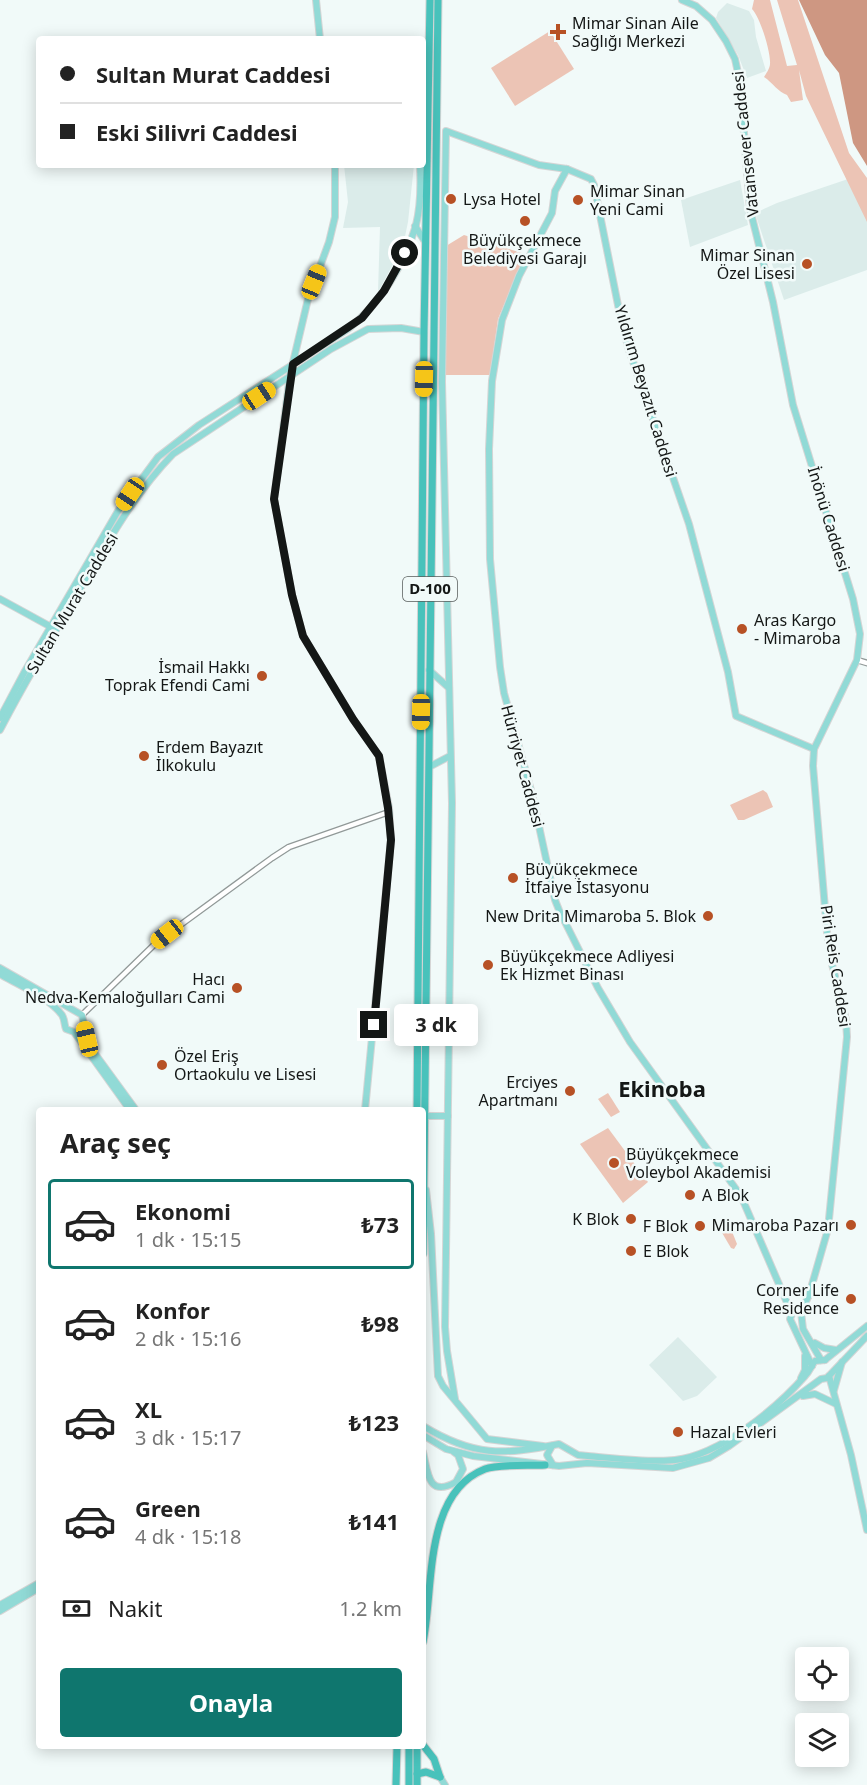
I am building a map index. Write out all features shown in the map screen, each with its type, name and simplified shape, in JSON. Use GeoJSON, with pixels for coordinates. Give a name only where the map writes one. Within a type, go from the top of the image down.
{"type":"FeatureCollection","features":[{"type":"Feature","properties":{"kind":"highway","name":"D-100"},"geometry":{"type":"LineString","coordinates":[[417,1107],[424,332],[430,0]]}},
{"type":"Feature","properties":{"kind":"highway","name":"D-100"},"geometry":{"type":"LineString","coordinates":[[425,1107],[438,0]]}},
{"type":"Feature","properties":{"kind":"highway"},"geometry":{"type":"LineString","coordinates":[[426,1627],[436,1533],[450,1500],[467,1480],[485,1469],[544,1465]]}},
{"type":"Feature","properties":{"kind":"highway"},"geometry":{"type":"LineString","coordinates":[[396,1785],[398,1749]]}},
{"type":"Feature","properties":{"kind":"highway"},"geometry":{"type":"LineString","coordinates":[[401,1749],[409,1756]]}},
{"type":"Feature","properties":{"kind":"highway"},"geometry":{"type":"LineString","coordinates":[[409,1749],[409,1785]]}},
{"type":"Feature","properties":{"kind":"highway"},"geometry":{"type":"LineString","coordinates":[[417,1749],[417,1785]]}},
{"type":"Feature","properties":{"kind":"highway"},"geometry":{"type":"LineString","coordinates":[[426,1749],[434,1759],[440,1777]]}},
{"type":"Feature","properties":{"kind":"highway"},"geometry":{"type":"LineString","coordinates":[[417,1774],[426,1772],[440,1777]]}},
{"type":"Feature","properties":{"kind":"main road"},"geometry":{"type":"LineString","coordinates":[[316,0],[321,36]]}},
{"type":"Feature","properties":{"kind":"main road","name":"Vatansever Caddesi"},"geometry":{"type":"LineString","coordinates":[[682,0],[696,6],[711,20],[735,59],[740,82],[748,200],[773,302],[788,380]]}},
{"type":"Feature","properties":{"kind":"main road"},"geometry":{"type":"LineString","coordinates":[[426,54],[429,37]]}},
{"type":"Feature","properties":{"kind":"main road","name":"Yıldırım Beyazıt Caddesi"},"geometry":{"type":"LineString","coordinates":[[449,687],[442,382],[446,131],[539,165],[567,169],[591,179],[628,346],[689,524],[728,672],[736,716],[814,750]]}},
{"type":"Feature","properties":{"kind":"main road"},"geometry":{"type":"LineString","coordinates":[[335,168],[335,217],[329,242],[308,299],[290,375],[274,499],[292,595],[303,636],[353,719],[379,756],[389,812],[391,840],[365,1107]]}},
{"type":"Feature","properties":{"kind":"main road"},"geometry":{"type":"LineString","coordinates":[[93,560],[130,494],[158,457],[199,425],[362,318],[384,291],[405,253],[416,226],[421,189],[420,168]]}},
{"type":"Feature","properties":{"kind":"main road","name":"Hürriyet Caddesi"},"geometry":{"type":"LineString","coordinates":[[567,169],[555,191],[552,213],[519,276],[502,320],[492,381],[488,526],[504,693],[532,794],[555,900],[598,988],[630,1042],[741,1196],[792,1312]]}},
{"type":"Feature","properties":{"kind":"main road"},"geometry":{"type":"LineString","coordinates":[[416,226],[426,243]]}},
{"type":"Feature","properties":{"kind":"main road"},"geometry":{"type":"LineString","coordinates":[[350,327],[356,335]]}},
{"type":"Feature","properties":{"kind":"main road","name":"Sultan Murat Caddesi"},"geometry":{"type":"LineString","coordinates":[[0,718],[93,560],[123,515],[151,478],[173,454],[290,375],[368,329],[381,327],[424,332]]}},
{"type":"Feature","properties":{"kind":"main road","name":"İnönü Caddesi"},"geometry":{"type":"LineString","coordinates":[[788,380],[793,405],[853,599],[860,634],[857,660]]}},
{"type":"Feature","properties":{"kind":"main road"},"geometry":{"type":"LineString","coordinates":[[0,599],[53,628]]}},
{"type":"Feature","properties":{"kind":"main road","name":"Sultan Murat Caddesi"},"geometry":{"type":"LineString","coordinates":[[0,729],[53,628]]}},
{"type":"Feature","properties":{"kind":"main road","name":"Piri Reis Caddesi"},"geometry":{"type":"LineString","coordinates":[[802,1316],[828,1228],[847,1036],[846,1020],[832,964],[827,932],[813,766],[814,750],[857,660]]}},
{"type":"Feature","properties":{"kind":"main road"},"geometry":{"type":"LineString","coordinates":[[429,670],[449,687],[452,850],[445,1327],[455,1399]]}},
{"type":"Feature","properties":{"kind":"main road"},"geometry":{"type":"LineString","coordinates":[[429,767],[450,756]]}},
{"type":"Feature","properties":{"kind":"main road"},"geometry":{"type":"LineString","coordinates":[[0,968],[79,1014],[93,1051],[134,1107]]}},
{"type":"Feature","properties":{"kind":"main road"},"geometry":{"type":"LineString","coordinates":[[0,974],[51,1005],[65,1018],[66,1029],[74,1032],[128,1107]]}},
{"type":"Feature","properties":{"kind":"main road"},"geometry":{"type":"LineString","coordinates":[[65,1018],[70,1013],[79,1014]]}},
{"type":"Feature","properties":{"kind":"main road"},"geometry":{"type":"LineString","coordinates":[[74,1032],[80,1030],[84,1025]]}},
{"type":"Feature","properties":{"kind":"main road"},"geometry":{"type":"LineString","coordinates":[[426,1116],[448,1116]]}},
{"type":"Feature","properties":{"kind":"main road"},"geometry":{"type":"LineString","coordinates":[[426,1194],[431,1234],[439,1380],[487,1439],[550,1446]]}},
{"type":"Feature","properties":{"kind":"main road"},"geometry":{"type":"LineString","coordinates":[[826,1377],[815,1378],[790,1319],[792,1312],[798,1310],[802,1316],[803,1329],[823,1360],[831,1367],[826,1377],[836,1404]]}},
{"type":"Feature","properties":{"kind":"main road"},"geometry":{"type":"LineString","coordinates":[[792,1323],[798,1324],[802,1316]]}},
{"type":"Feature","properties":{"kind":"main road"},"geometry":{"type":"LineString","coordinates":[[426,1428],[460,1446],[494,1451],[513,1452],[559,1444],[578,1455],[673,1461],[687,1458],[726,1441],[766,1414],[796,1387],[815,1361],[823,1360],[867,1326]]}},
{"type":"Feature","properties":{"kind":"main road"},"geometry":{"type":"LineString","coordinates":[[426,1437],[453,1451],[473,1456],[544,1465],[587,1463],[673,1468],[709,1458],[743,1437],[826,1377],[867,1336]]}},
{"type":"Feature","properties":{"kind":"main road"},"geometry":{"type":"LineString","coordinates":[[812,1341],[824,1348],[836,1350]]}},
{"type":"Feature","properties":{"kind":"main road"},"geometry":{"type":"LineString","coordinates":[[796,1387],[805,1370],[804,1352]]}},
{"type":"Feature","properties":{"kind":"main road"},"geometry":{"type":"LineString","coordinates":[[833,1394],[843,1359]]}},
{"type":"Feature","properties":{"kind":"main road"},"geometry":{"type":"LineString","coordinates":[[826,1377],[851,1455],[867,1530]]}},
{"type":"Feature","properties":{"kind":"main road"},"geometry":{"type":"LineString","coordinates":[[797,1398],[815,1394],[836,1404]]}},
{"type":"Feature","properties":{"kind":"main road"},"geometry":{"type":"LineString","coordinates":[[550,1446],[548,1459],[556,1466]]}},
{"type":"Feature","properties":{"kind":"main road"},"geometry":{"type":"LineString","coordinates":[[565,1464],[569,1459],[568,1448]]}},
{"type":"Feature","properties":{"kind":"main road"},"geometry":{"type":"LineString","coordinates":[[426,1467],[428,1477],[435,1486],[446,1487],[456,1482],[463,1469],[458,1455],[453,1451]]}},
{"type":"Feature","properties":{"kind":"main road"},"geometry":{"type":"LineString","coordinates":[[0,1605],[36,1585]]}},
{"type":"Feature","properties":{"kind":"main road"},"geometry":{"type":"LineString","coordinates":[[0,1611],[36,1590]]}},
{"type":"Feature","properties":{"kind":"main road"},"geometry":{"type":"LineString","coordinates":[[440,1777],[445,1785]]}},
{"type":"Feature","properties":{"kind":"street"},"geometry":{"type":"LineString","coordinates":[[857,660],[867,663]]}},
{"type":"Feature","properties":{"kind":"street"},"geometry":{"type":"LineString","coordinates":[[79,1014],[157,942],[272,858],[289,847],[389,812]]}},
{"type":"Feature","properties":{"kind":"shaded area"},"geometry":{"type":"Polygon","coordinates":[[[754,0],[770,0],[787,66],[797,65],[777,0],[798,0],[849,153],[867,178],[867,222],[806,96],[799,70],[803,100],[791,102],[787,95],[764,77],[770,59],[767,43],[752,9],[754,0]]]}},
{"type":"Feature","properties":{"kind":"shaded area"},"geometry":{"type":"Polygon","coordinates":[[[799,0],[867,0],[867,166],[853,143],[839,73],[825,55],[799,0]]]}},
{"type":"Feature","properties":{"kind":"shaded area"},"geometry":{"type":"Polygon","coordinates":[[[727,3],[749,11],[754,20],[756,37],[766,71],[747,78],[738,55],[716,18],[718,12],[727,3]]]}},
{"type":"Feature","properties":{"kind":"shaded area"},"geometry":{"type":"Polygon","coordinates":[[[550,31],[574,69],[515,106],[491,68],[550,31]]]}},
{"type":"Feature","properties":{"kind":"shaded area"},"geometry":{"type":"Polygon","coordinates":[[[344,168],[414,168],[403,246],[378,292],[380,227],[343,228],[348,202],[344,168]]]}},
{"type":"Feature","properties":{"kind":"shaded area"},"geometry":{"type":"Polygon","coordinates":[[[854,177],[867,207],[867,270],[784,300],[755,213],[777,203],[854,177]]]}},
{"type":"Feature","properties":{"kind":"shaded area"},"geometry":{"type":"Polygon","coordinates":[[[740,180],[748,225],[690,247],[681,200],[740,180]]]}},
{"type":"Feature","properties":{"kind":"shaded area"},"geometry":{"type":"Polygon","coordinates":[[[464,235],[522,253],[522,262],[498,319],[490,375],[445,375],[444,268],[446,246],[464,235]]]}},
{"type":"Feature","properties":{"kind":"shaded area"},"geometry":{"type":"Polygon","coordinates":[[[763,790],[767,793],[773,807],[744,820],[738,820],[730,805],[763,790]]]}},
{"type":"Feature","properties":{"kind":"shaded area"},"geometry":{"type":"Polygon","coordinates":[[[608,1093],[620,1112],[611,1117],[598,1099],[608,1093]]]}},
{"type":"Feature","properties":{"kind":"shaded area","name":"Büyükçekmece Voleybol Akademisi"},"geometry":{"type":"Polygon","coordinates":[[[608,1128],[648,1182],[623,1203],[580,1144],[608,1128]]]}},
{"type":"Feature","properties":{"kind":"shaded area"},"geometry":{"type":"Polygon","coordinates":[[[727,1219],[737,1244],[734,1249],[731,1248],[718,1226],[727,1219]]]}},
{"type":"Feature","properties":{"kind":"shaded area"},"geometry":{"type":"Polygon","coordinates":[[[678,1337],[717,1377],[697,1396],[683,1401],[649,1365],[678,1337]]]}},
{"type":"Feature","properties":{"kind":"place","name":"Mimar Sinan Aile Sağlığı Merkezi"},"geometry":{"type":"Point","coordinates":[558,32]}},
{"type":"Feature","properties":{"kind":"place","name":"Lysa Hotel"},"geometry":{"type":"Point","coordinates":[451,199]}},
{"type":"Feature","properties":{"kind":"place","name":"Mimar Sinan Yeni Cami"},"geometry":{"type":"Point","coordinates":[578,200]}},
{"type":"Feature","properties":{"kind":"place","name":"Büyükçekmece Belediyesi Garajı"},"geometry":{"type":"Point","coordinates":[525,221]}},
{"type":"Feature","properties":{"kind":"place","name":"Mimar Sinan Özel Lisesi"},"geometry":{"type":"Point","coordinates":[807,264]}},
{"type":"Feature","properties":{"kind":"place","name":"Aras Kargo - Mimaroba"},"geometry":{"type":"Point","coordinates":[742,629]}},
{"type":"Feature","properties":{"kind":"place","name":"İsmail Hakkı Toprak Efendi Cami"},"geometry":{"type":"Point","coordinates":[262,676]}},
{"type":"Feature","properties":{"kind":"place","name":"Erdem Bayazıt İlkokulu"},"geometry":{"type":"Point","coordinates":[144,756]}},
{"type":"Feature","properties":{"kind":"place","name":"Büyükçekmece İtfaiye İstasyonu"},"geometry":{"type":"Point","coordinates":[513,878]}},
{"type":"Feature","properties":{"kind":"place","name":"New Drita Mimaroba 5. Blok"},"geometry":{"type":"Point","coordinates":[708,916]}},
{"type":"Feature","properties":{"kind":"place","name":"Büyükçekmece Adliyesi Ek Hizmet Binası"},"geometry":{"type":"Point","coordinates":[488,965]}},
{"type":"Feature","properties":{"kind":"place","name":"Hacı Nedva-Kemaloğulları Cami"},"geometry":{"type":"Point","coordinates":[237,988]}},
{"type":"Feature","properties":{"kind":"place","name":"Özel Eriş Ortaokulu ve Lisesi"},"geometry":{"type":"Point","coordinates":[162,1065]}},
{"type":"Feature","properties":{"kind":"place","name":"Erciyes Apartmanı"},"geometry":{"type":"Point","coordinates":[570,1091]}},
{"type":"Feature","properties":{"kind":"place","name":"Büyükçekmece Voleybol Akademisi"},"geometry":{"type":"Point","coordinates":[614,1163]}},
{"type":"Feature","properties":{"kind":"place","name":"A Blok"},"geometry":{"type":"Point","coordinates":[690,1195]}},
{"type":"Feature","properties":{"kind":"place","name":"K Blok"},"geometry":{"type":"Point","coordinates":[631,1219]}},
{"type":"Feature","properties":{"kind":"place","name":"Mimaroba Pazarı"},"geometry":{"type":"Point","coordinates":[851,1225]}},
{"type":"Feature","properties":{"kind":"place","name":"F Blok"},"geometry":{"type":"Point","coordinates":[700,1226]}},
{"type":"Feature","properties":{"kind":"place","name":"E Blok"},"geometry":{"type":"Point","coordinates":[631,1251]}},
{"type":"Feature","properties":{"kind":"place","name":"Corner Life Residence"},"geometry":{"type":"Point","coordinates":[851,1299]}},
{"type":"Feature","properties":{"kind":"place","name":"Hazal Evleri"},"geometry":{"type":"Point","coordinates":[678,1432]}},
{"type":"Feature","properties":{"kind":"district","name":"Ekinoba"},"geometry":{"type":"Point","coordinates":[662,1089]}},
{"type":"Feature","properties":{"kind":"route"},"geometry":{"type":"LineString","coordinates":[[374,1025],[391,840],[379,756],[353,719],[303,636],[292,595],[276,513],[274,483],[293,364],[362,318],[384,291],[405,253]]}}]}
